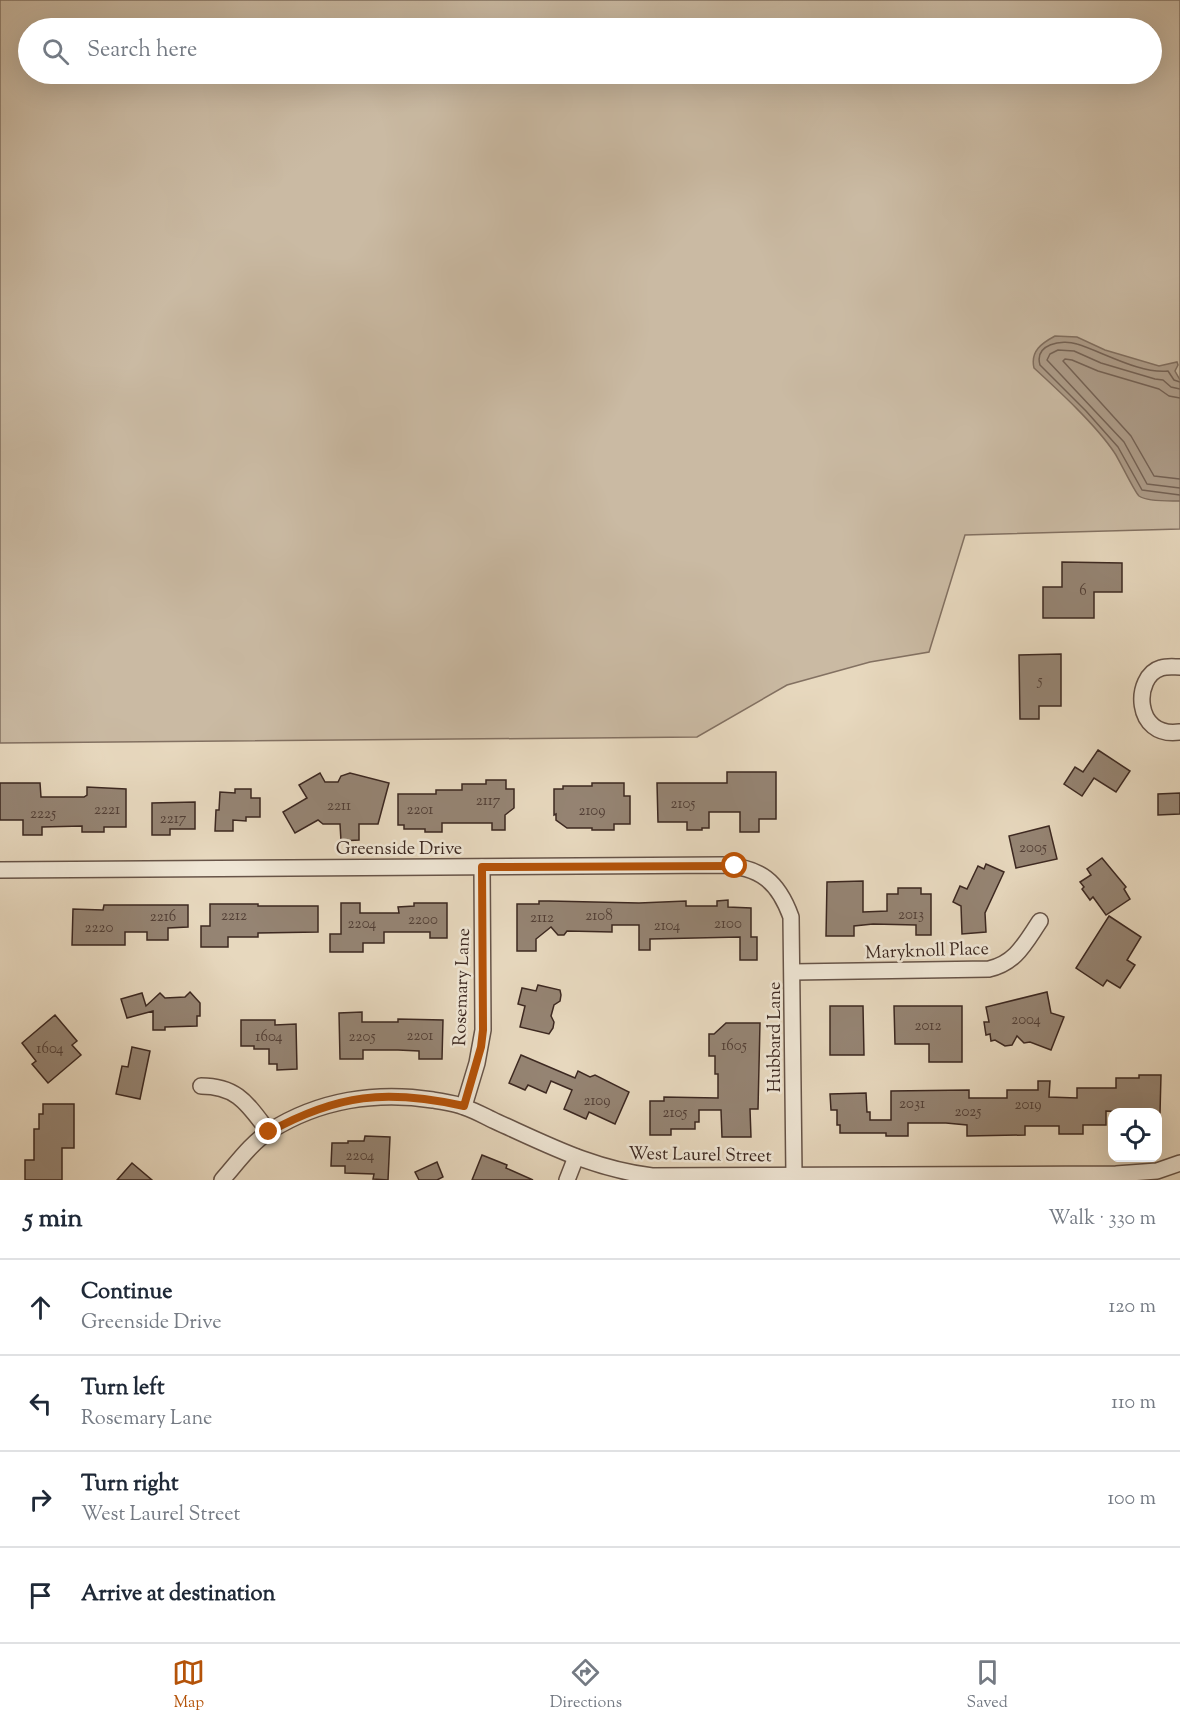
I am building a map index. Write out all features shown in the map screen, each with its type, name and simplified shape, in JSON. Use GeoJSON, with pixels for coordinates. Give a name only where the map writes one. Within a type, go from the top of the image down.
{"type":"FeatureCollection","features":[{"type":"Feature","properties":{"kind":"street"},"geometry":{"type":"LineString","coordinates":[[1180,667],[1161,668],[1150,675],[1144,686],[1142,708],[1146,720],[1157,731],[1180,732]]}},
{"type":"Feature","properties":{"kind":"street","name":"Greenside Drive"},"geometry":{"type":"LineString","coordinates":[[0,870],[735,866],[759,873],[778,889],[785,900]]}},
{"type":"Feature","properties":{"kind":"street","name":"Rosemary Lane"},"geometry":{"type":"LineString","coordinates":[[464,1106],[481,1047],[483,1030],[482,867]]}},
{"type":"Feature","properties":{"kind":"street","name":"Hubbard Lane"},"geometry":{"type":"LineString","coordinates":[[785,900],[791,917],[793,972],[794,1175]]}},
{"type":"Feature","properties":{"kind":"street","name":"Maryknoll Place"},"geometry":{"type":"LineString","coordinates":[[793,972],[1001,967],[1011,961],[1040,921]]}},
{"type":"Feature","properties":{"kind":"street"},"geometry":{"type":"LineString","coordinates":[[201,1086],[228,1089],[241,1098],[269,1132]]}},
{"type":"Feature","properties":{"kind":"street","name":"West Laurel Street"},"geometry":{"type":"LineString","coordinates":[[222,1180],[244,1154],[269,1132],[323,1106],[364,1098],[406,1097],[464,1106],[576,1157],[603,1167],[652,1176],[1116,1174],[1156,1171],[1180,1163]]}},
{"type":"Feature","properties":{"kind":"street"},"geometry":{"type":"LineString","coordinates":[[567,1180],[576,1157]]}},
{"type":"Feature","properties":{"kind":"shaded area"},"geometry":{"type":"Polygon","coordinates":[[[0,0],[1180,0],[1180,529],[965,535],[929,652],[870,662],[787,685],[697,737],[0,743],[0,0]]]}},
{"type":"Feature","properties":{"kind":"water"},"geometry":{"type":"Polygon","coordinates":[[[1055,336],[1077,337],[1105,350],[1159,366],[1177,362],[1175,371],[1180,380],[1180,501],[1153,500],[1139,496],[1116,456],[1097,430],[1034,368],[1035,352],[1055,336]]]}},
{"type":"Feature","properties":{"kind":"building"},"geometry":{"type":"Polygon","coordinates":[[[1062,562],[1122,563],[1122,592],[1094,592],[1094,618],[1043,618],[1043,587],[1062,587],[1062,562]]]}},
{"type":"Feature","properties":{"kind":"building"},"geometry":{"type":"Polygon","coordinates":[[[1061,654],[1061,706],[1039,706],[1039,719],[1020,719],[1019,655],[1061,654]]]}},
{"type":"Feature","properties":{"kind":"building"},"geometry":{"type":"Polygon","coordinates":[[[1098,750],[1130,771],[1116,792],[1094,778],[1082,796],[1064,784],[1075,767],[1083,772],[1098,750]]]}},
{"type":"Feature","properties":{"kind":"building"},"geometry":{"type":"Polygon","coordinates":[[[727,772],[776,772],[776,819],[759,819],[759,832],[740,832],[740,812],[709,812],[709,828],[702,828],[702,830],[687,830],[687,822],[658,822],[657,783],[727,783],[727,772]]]}},
{"type":"Feature","properties":{"kind":"building"},"geometry":{"type":"Polygon","coordinates":[[[320,773],[325,782],[338,782],[341,776],[350,773],[389,783],[378,824],[359,824],[359,840],[341,841],[340,824],[323,824],[318,820],[295,833],[283,812],[307,798],[299,785],[320,773]]]}},
{"type":"Feature","properties":{"kind":"building"},"geometry":{"type":"Polygon","coordinates":[[[486,780],[506,780],[506,789],[514,789],[514,808],[505,815],[505,830],[492,830],[492,823],[442,823],[442,832],[404,829],[404,825],[398,825],[398,794],[436,794],[436,790],[462,790],[462,784],[486,784],[486,780]]]}},
{"type":"Feature","properties":{"kind":"building"},"geometry":{"type":"Polygon","coordinates":[[[0,783],[40,783],[41,797],[84,797],[87,795],[87,787],[126,789],[126,827],[104,827],[104,832],[82,832],[82,826],[42,827],[42,835],[23,835],[23,820],[0,820],[0,783]]]}},
{"type":"Feature","properties":{"kind":"building"},"geometry":{"type":"Polygon","coordinates":[[[592,783],[624,783],[624,796],[630,796],[630,824],[614,824],[614,830],[592,830],[592,828],[567,828],[556,820],[554,789],[563,789],[563,786],[592,786],[592,783]]]}},
{"type":"Feature","properties":{"kind":"building"},"geometry":{"type":"Polygon","coordinates":[[[235,789],[251,789],[251,798],[260,798],[260,817],[246,817],[246,821],[233,820],[233,831],[215,831],[220,792],[235,793],[235,789]]]}},
{"type":"Feature","properties":{"kind":"building"},"geometry":{"type":"Polygon","coordinates":[[[1180,793],[1180,814],[1158,815],[1158,794],[1180,793]]]}},
{"type":"Feature","properties":{"kind":"building"},"geometry":{"type":"Polygon","coordinates":[[[195,802],[195,829],[170,829],[170,835],[152,835],[152,803],[195,802]]]}},
{"type":"Feature","properties":{"kind":"building"},"geometry":{"type":"Polygon","coordinates":[[[1049,826],[1057,859],[1016,868],[1009,836],[1049,826]]]}},
{"type":"Feature","properties":{"kind":"building"},"geometry":{"type":"Polygon","coordinates":[[[1102,858],[1126,887],[1124,889],[1130,899],[1106,915],[1093,897],[1090,900],[1080,882],[1091,875],[1087,869],[1102,858]]]}},
{"type":"Feature","properties":{"kind":"building"},"geometry":{"type":"Polygon","coordinates":[[[986,864],[1004,872],[985,913],[986,932],[962,934],[961,906],[953,902],[960,886],[967,889],[978,866],[984,869],[986,864]]]}},
{"type":"Feature","properties":{"kind":"building"},"geometry":{"type":"Polygon","coordinates":[[[863,881],[863,912],[887,911],[887,894],[898,894],[898,888],[921,888],[921,894],[931,894],[931,935],[916,935],[916,925],[873,924],[854,926],[854,936],[826,936],[827,882],[863,881]]]}},
{"type":"Feature","properties":{"kind":"building"},"geometry":{"type":"Polygon","coordinates":[[[728,900],[728,907],[751,908],[751,937],[757,937],[757,960],[740,960],[740,937],[650,939],[650,950],[639,950],[639,925],[612,925],[612,932],[567,931],[564,935],[558,935],[551,927],[536,939],[536,951],[517,951],[517,904],[539,904],[539,901],[639,903],[686,901],[686,906],[717,906],[717,901],[728,900]]]}},
{"type":"Feature","properties":{"kind":"building"},"geometry":{"type":"Polygon","coordinates":[[[341,903],[360,903],[360,913],[399,913],[398,907],[414,906],[414,903],[447,903],[447,938],[430,938],[430,932],[384,932],[384,943],[363,943],[363,952],[330,952],[330,934],[341,934],[341,903]]]}},
{"type":"Feature","properties":{"kind":"building"},"geometry":{"type":"Polygon","coordinates":[[[210,904],[318,906],[318,932],[258,933],[258,937],[228,937],[228,947],[201,947],[201,926],[210,926],[210,904]]]}},
{"type":"Feature","properties":{"kind":"building"},"geometry":{"type":"Polygon","coordinates":[[[104,905],[188,905],[188,927],[168,928],[168,940],[147,940],[147,932],[125,932],[125,945],[72,945],[73,909],[103,910],[104,905]]]}},
{"type":"Feature","properties":{"kind":"building"},"geometry":{"type":"Polygon","coordinates":[[[1109,916],[1141,937],[1127,960],[1135,965],[1120,988],[1107,980],[1103,986],[1076,968],[1109,916]]]}},
{"type":"Feature","properties":{"kind":"building"},"geometry":{"type":"Polygon","coordinates":[[[538,985],[560,990],[560,1001],[554,1005],[551,1016],[554,1022],[553,1028],[549,1034],[520,1027],[525,1006],[518,1004],[522,988],[536,991],[538,985]]]}},
{"type":"Feature","properties":{"kind":"building"},"geometry":{"type":"Polygon","coordinates":[[[190,992],[200,1003],[197,1026],[165,1027],[165,1030],[153,1030],[153,1011],[127,1018],[121,999],[142,993],[146,1006],[160,993],[165,998],[185,997],[190,992]]]}},
{"type":"Feature","properties":{"kind":"building"},"geometry":{"type":"Polygon","coordinates":[[[1047,992],[1051,1013],[1064,1017],[1051,1050],[1030,1042],[1024,1043],[1017,1036],[1012,1045],[1005,1046],[995,1040],[991,1041],[990,1034],[986,1035],[984,1022],[989,1022],[986,1007],[1047,992]]]}},
{"type":"Feature","properties":{"kind":"building"},"geometry":{"type":"Polygon","coordinates":[[[830,1006],[863,1006],[864,1055],[830,1055],[830,1006]]]}},
{"type":"Feature","properties":{"kind":"building"},"geometry":{"type":"Polygon","coordinates":[[[894,1006],[962,1006],[962,1062],[929,1062],[929,1044],[895,1044],[894,1006]]]}},
{"type":"Feature","properties":{"kind":"building"},"geometry":{"type":"Polygon","coordinates":[[[362,1012],[362,1022],[398,1022],[398,1019],[443,1020],[442,1059],[419,1059],[419,1051],[363,1050],[363,1059],[340,1059],[339,1013],[362,1012]]]}},
{"type":"Feature","properties":{"kind":"building"},"geometry":{"type":"Polygon","coordinates":[[[55,1015],[77,1041],[72,1045],[81,1055],[48,1083],[32,1064],[36,1061],[22,1043],[55,1015]]]}},
{"type":"Feature","properties":{"kind":"building"},"geometry":{"type":"Polygon","coordinates":[[[241,1020],[275,1020],[275,1025],[296,1024],[297,1069],[277,1070],[277,1064],[269,1064],[269,1049],[241,1046],[241,1020]]]}},
{"type":"Feature","properties":{"kind":"building"},"geometry":{"type":"Polygon","coordinates":[[[726,1023],[760,1023],[758,1109],[750,1109],[751,1137],[722,1137],[721,1110],[699,1110],[699,1122],[695,1122],[695,1129],[671,1129],[671,1135],[650,1135],[650,1101],[664,1101],[664,1097],[718,1098],[718,1074],[715,1074],[715,1056],[709,1056],[709,1034],[714,1034],[726,1023]]]}},
{"type":"Feature","properties":{"kind":"building"},"geometry":{"type":"Polygon","coordinates":[[[132,1047],[150,1051],[140,1099],[116,1094],[122,1066],[128,1067],[132,1047]]]}},
{"type":"Feature","properties":{"kind":"building"},"geometry":{"type":"Polygon","coordinates":[[[521,1055],[575,1078],[578,1071],[590,1077],[595,1075],[629,1092],[615,1124],[589,1112],[586,1119],[564,1109],[572,1090],[551,1081],[546,1093],[528,1085],[525,1090],[509,1083],[521,1055]]]}},
{"type":"Feature","properties":{"kind":"building"},"geometry":{"type":"Polygon","coordinates":[[[1139,1075],[1161,1075],[1160,1108],[1108,1108],[1106,1125],[1083,1125],[1083,1134],[1059,1134],[1059,1126],[1025,1126],[1025,1135],[967,1136],[967,1125],[946,1123],[908,1123],[908,1136],[886,1136],[886,1133],[840,1133],[840,1125],[837,1125],[837,1110],[831,1110],[830,1094],[866,1093],[870,1120],[891,1120],[891,1091],[969,1090],[969,1098],[1007,1098],[1007,1090],[1038,1090],[1038,1081],[1050,1081],[1049,1097],[1077,1098],[1077,1088],[1116,1088],[1116,1078],[1139,1078],[1139,1075]]]}},
{"type":"Feature","properties":{"kind":"building"},"geometry":{"type":"Polygon","coordinates":[[[43,1104],[74,1104],[74,1148],[62,1148],[62,1180],[25,1180],[25,1160],[34,1160],[34,1129],[39,1129],[39,1114],[43,1114],[43,1104]]]}},
{"type":"Feature","properties":{"kind":"building"},"geometry":{"type":"Polygon","coordinates":[[[365,1136],[390,1137],[388,1180],[373,1179],[374,1174],[345,1173],[345,1166],[331,1166],[332,1143],[364,1141],[365,1136]]]}},
{"type":"Feature","properties":{"kind":"building"},"geometry":{"type":"Polygon","coordinates":[[[482,1155],[507,1165],[506,1168],[533,1180],[472,1180],[482,1155]]]}},
{"type":"Feature","properties":{"kind":"building"},"geometry":{"type":"Polygon","coordinates":[[[437,1162],[443,1177],[437,1180],[419,1180],[415,1172],[437,1162]]]}},
{"type":"Feature","properties":{"kind":"building"},"geometry":{"type":"Polygon","coordinates":[[[132,1163],[152,1180],[117,1180],[132,1163]]]}},
{"type":"Feature","properties":{"kind":"route"},"geometry":{"type":"LineString","coordinates":[[269,1132],[323,1106],[364,1098],[406,1097],[464,1106],[481,1047],[483,1030],[482,867],[735,866]]}}]}
